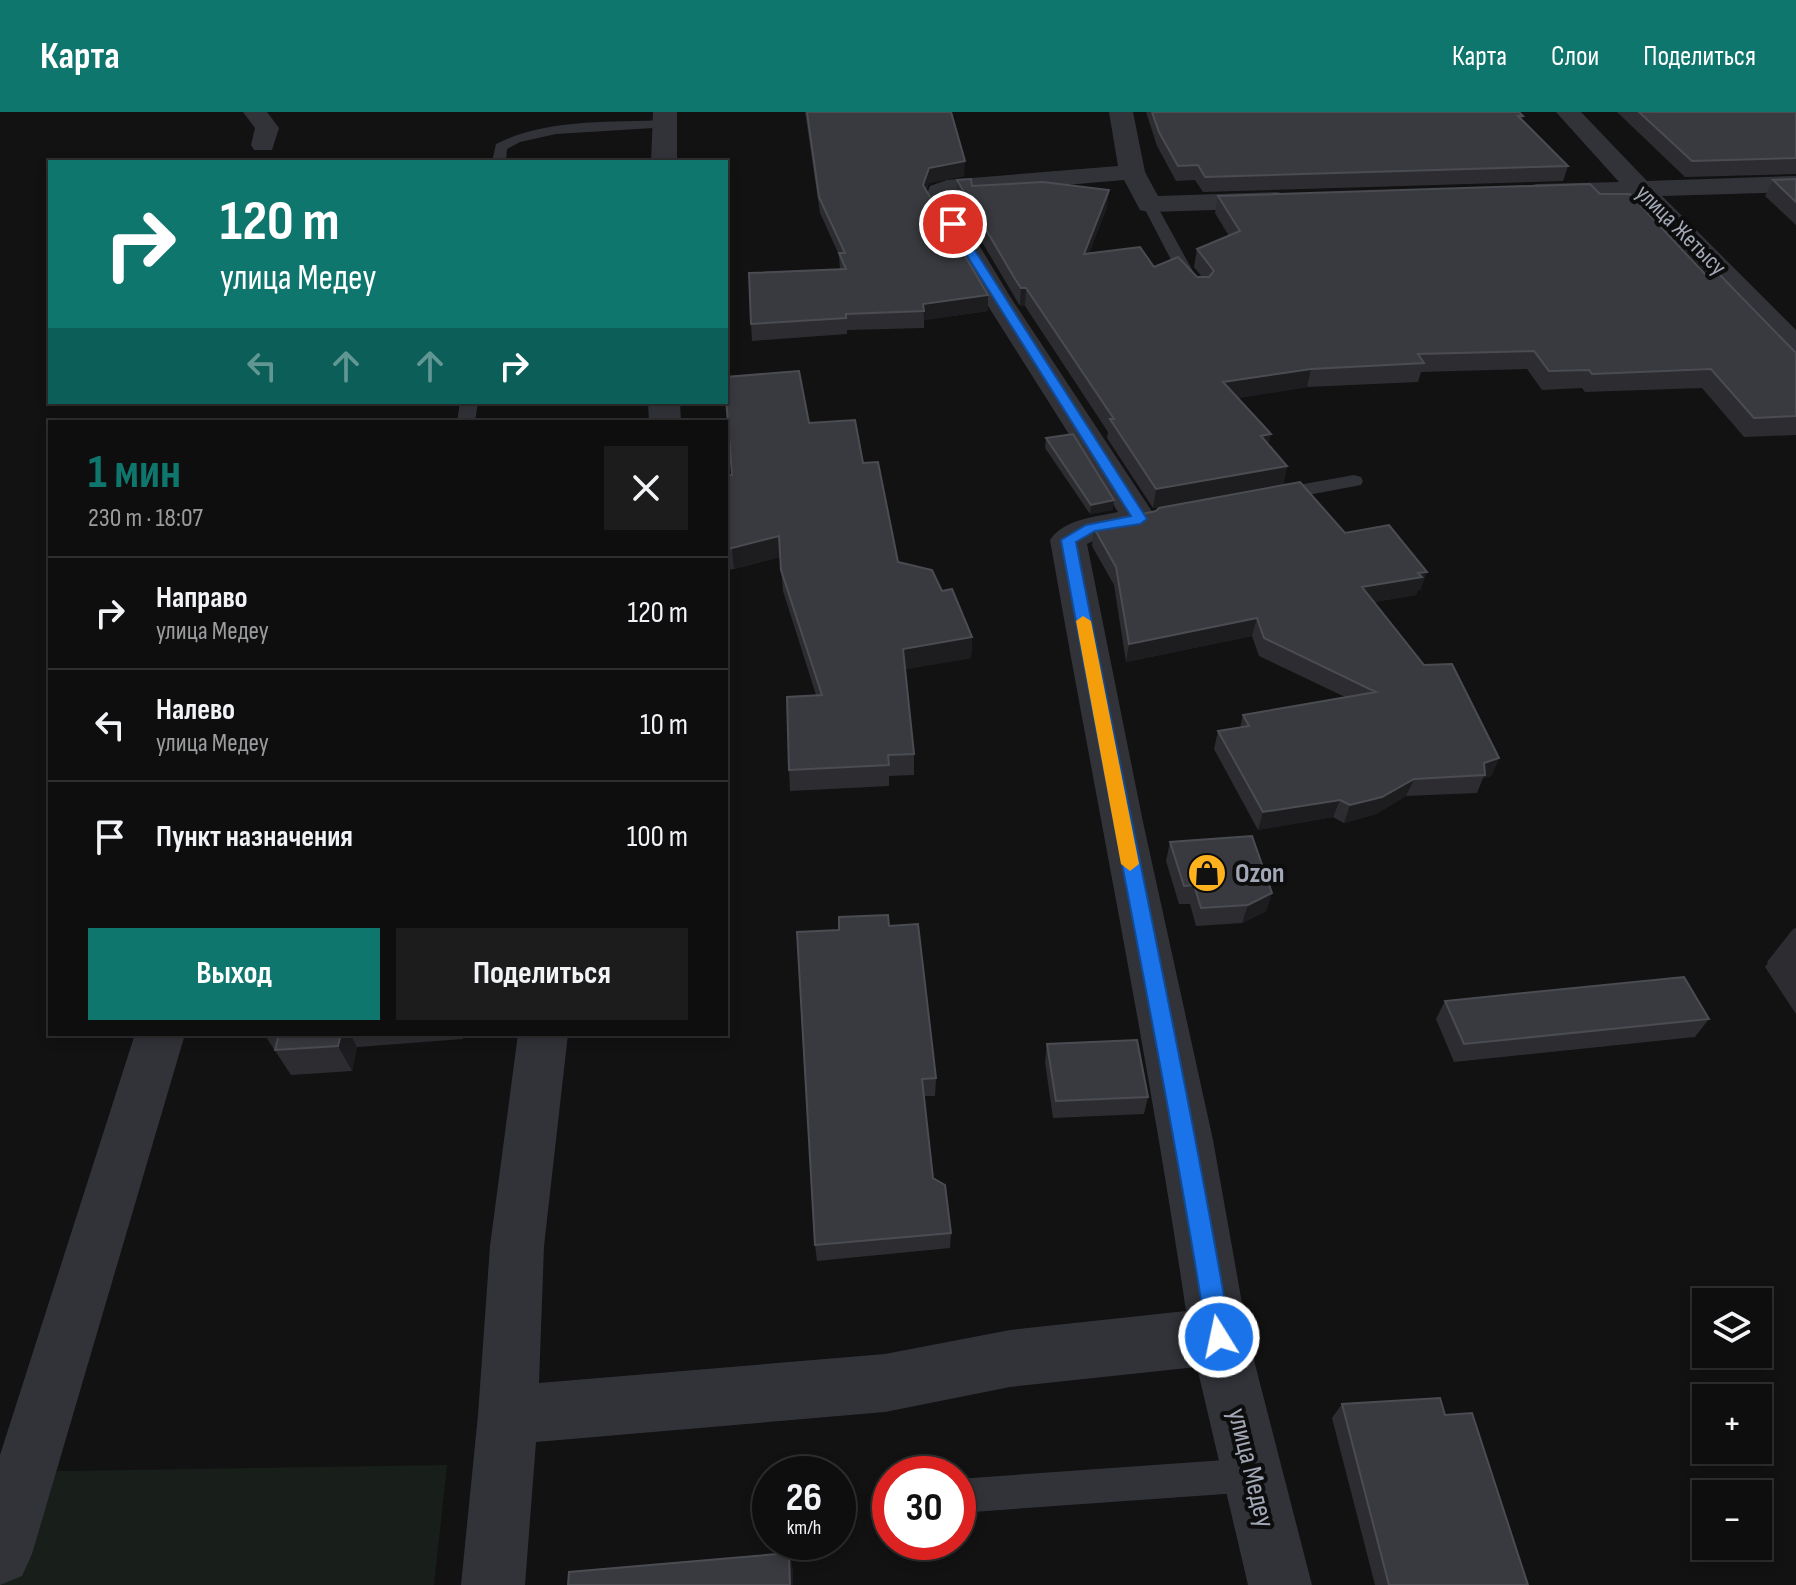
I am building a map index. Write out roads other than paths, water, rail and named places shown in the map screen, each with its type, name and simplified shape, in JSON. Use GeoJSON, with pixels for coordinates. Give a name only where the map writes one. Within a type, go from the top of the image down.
{"type":"FeatureCollection","features":[{"type":"Feature","properties":{"kind":"street"},"geometry":{"type":"LineString","coordinates":[[255,112],[267,128],[263,145]]}},
{"type":"Feature","properties":{"kind":"street"},"geometry":{"type":"LineString","coordinates":[[1121,112],[1132,172],[1149,204],[1294,199]]}},
{"type":"Feature","properties":{"kind":"street","name":"улица Жетысу"},"geometry":{"type":"LineString","coordinates":[[1568,112],[1796,347]]}},
{"type":"Feature","properties":{"kind":"street"},"geometry":{"type":"LineString","coordinates":[[664,160],[665,118]]}},
{"type":"Feature","properties":{"kind":"street","name":"улица Медеу"},"geometry":{"type":"LineString","coordinates":[[1132,172],[947,188],[939,191],[938,199],[997,298],[1146,518],[1091,528],[1068,540],[1121,822],[1187,1140],[1219,1337],[1280,1585]]}},
{"type":"Feature","properties":{"kind":"street"},"geometry":{"type":"LineString","coordinates":[[1514,193],[1796,184]]}},
{"type":"Feature","properties":{"kind":"street"},"geometry":{"type":"LineString","coordinates":[[0,1554],[159,1036]]}},
{"type":"Feature","properties":{"kind":"street"},"geometry":{"type":"LineString","coordinates":[[493,1585],[508,1415],[517,1246],[543,1036]]}},
{"type":"Feature","properties":{"kind":"street"},"geometry":{"type":"LineString","coordinates":[[508,1415],[885,1383],[939,1370],[1059,1350],[1219,1337]]}},
{"type":"Feature","properties":{"kind":"lane"},"geometry":{"type":"LineString","coordinates":[[499,160],[501,147],[512,139],[537,133],[665,118]]}},
{"type":"Feature","properties":{"kind":"lane"},"geometry":{"type":"LineString","coordinates":[[1149,204],[1188,277],[1200,289]]}},
{"type":"Feature","properties":{"kind":"lane"},"geometry":{"type":"LineString","coordinates":[[1249,500],[1354,481]]}},
{"type":"Feature","properties":{"kind":"lane"},"geometry":{"type":"LineString","coordinates":[[976,1495],[1253,1475]]}},
{"type":"Feature","properties":{"kind":"place","name":"Ozon"},"geometry":{"type":"Point","coordinates":[1207,873]}}]}
